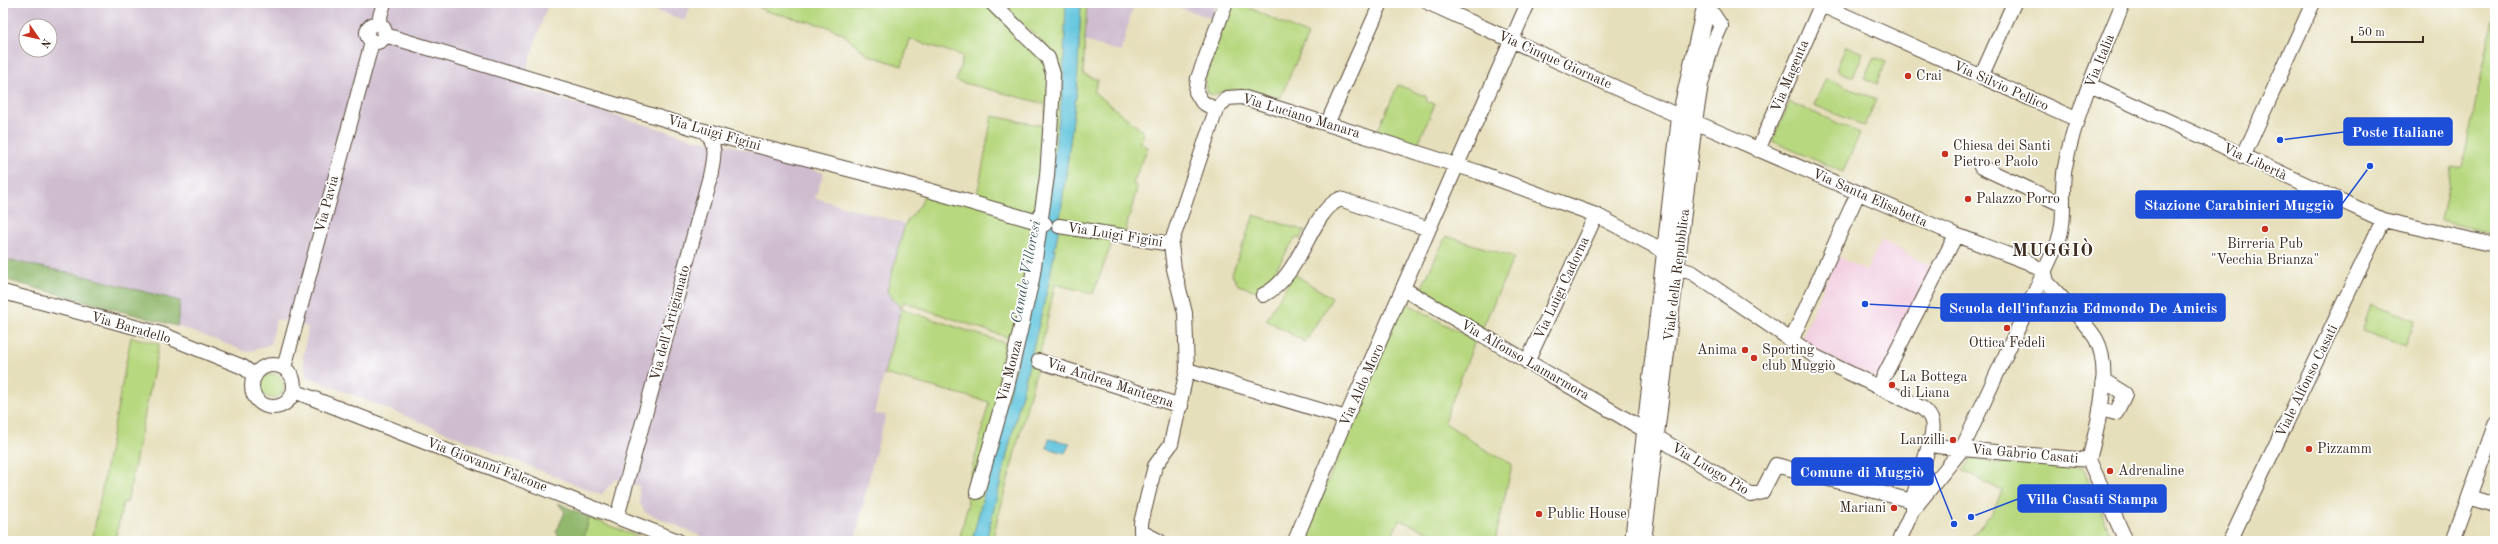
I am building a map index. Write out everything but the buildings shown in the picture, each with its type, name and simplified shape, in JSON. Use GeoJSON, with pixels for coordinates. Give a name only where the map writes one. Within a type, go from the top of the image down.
{"type":"FeatureCollection","features":[{"type":"Feature","properties":{"kind":"main road","name":"Viale della Repubblica"},"geometry":{"type":"LineString","coordinates":[[1634,541],[1652,434],[1666,252],[1688,119],[1691,75],[1712,7]]}},
{"type":"Feature","properties":{"kind":"street","name":"Via Pavia"},"geometry":{"type":"LineString","coordinates":[[284,368],[378,33],[384,3]]}},
{"type":"Feature","properties":{"kind":"street","name":"Via Monza"},"geometry":{"type":"LineString","coordinates":[[977,492],[1028,300],[1042,223],[1053,74],[1048,58],[992,3]]}},
{"type":"Feature","properties":{"kind":"street"},"geometry":{"type":"LineString","coordinates":[[1159,541],[1141,532],[1141,523],[1155,466],[1171,444],[1181,406],[1187,370],[1185,313],[1171,244],[1216,110],[1202,102],[1196,92],[1226,3]]}},
{"type":"Feature","properties":{"kind":"street"},"geometry":{"type":"LineString","coordinates":[[1327,124],[1381,3]]}},
{"type":"Feature","properties":{"kind":"street","name":"Via Cinque Giornate"},"geometry":{"type":"LineString","coordinates":[[1429,3],[1688,119]]}},
{"type":"Feature","properties":{"kind":"street","name":"Via Aldo Moro"},"geometry":{"type":"LineString","coordinates":[[1295,541],[1346,418],[1404,289],[1456,165],[1528,3]]}},
{"type":"Feature","properties":{"kind":"street"},"geometry":{"type":"LineString","coordinates":[[1981,77],[2014,3]]}},
{"type":"Feature","properties":{"kind":"street","name":"Via Italia"},"geometry":{"type":"LineString","coordinates":[[1912,506],[1930,492],[1962,449],[2006,351],[2045,273],[2061,233],[2064,168],[2076,119],[2124,3]]}},
{"type":"Feature","properties":{"kind":"street"},"geometry":{"type":"LineString","coordinates":[[2243,157],[2313,3]]}},
{"type":"Feature","properties":{"kind":"street","name":"Via Silvio Pellico"},"geometry":{"type":"LineString","coordinates":[[1820,4],[2076,119]]}},
{"type":"Feature","properties":{"kind":"street","name":"Via Magenta"},"geometry":{"type":"LineString","coordinates":[[1758,150],[1820,4]]}},
{"type":"Feature","properties":{"kind":"street","name":"Viale della Repubblica"},"geometry":{"type":"LineString","coordinates":[[1644,541],[1652,434],[1678,268],[1688,119],[1701,84],[1712,46],[1721,26],[1712,7]]}},
{"type":"Feature","properties":{"kind":"street","name":"Via Luigi Figini"},"geometry":{"type":"LineString","coordinates":[[378,33],[706,132],[940,193],[1042,223]]}},
{"type":"Feature","properties":{"kind":"street","name":"Via Libertà"},"geometry":{"type":"LineString","coordinates":[[2090,85],[2243,157],[2383,220],[2495,245]]}},
{"type":"Feature","properties":{"kind":"street","name":"Via Luciano Manara"},"geometry":{"type":"LineString","coordinates":[[1216,110],[1220,103],[1234,96],[1327,124],[1456,165],[1596,215],[1666,252]]}},
{"type":"Feature","properties":{"kind":"street","name":"Via Santa Elisabetta"},"geometry":{"type":"LineString","coordinates":[[1688,119],[1956,235],[2030,263],[2045,273]]}},
{"type":"Feature","properties":{"kind":"street","name":"Via dell'Artigianato"},"geometry":{"type":"LineString","coordinates":[[617,517],[710,176],[714,145],[712,138],[706,132]]}},
{"type":"Feature","properties":{"kind":"street"},"geometry":{"type":"LineString","coordinates":[[1981,167],[2063,205]]}},
{"type":"Feature","properties":{"kind":"street"},"geometry":{"type":"LineString","coordinates":[[1792,339],[1858,192]]}},
{"type":"Feature","properties":{"kind":"street"},"geometry":{"type":"LineString","coordinates":[[1263,296],[1281,284],[1327,208],[1340,199],[1429,229]]}},
{"type":"Feature","properties":{"kind":"street","name":"Via Luigi Cadorna"},"geometry":{"type":"LineString","coordinates":[[1527,362],[1596,215]]}},
{"type":"Feature","properties":{"kind":"street","name":"Viale Alfonso Casati"},"geometry":{"type":"LineString","coordinates":[[2230,541],[2383,220]]}},
{"type":"Feature","properties":{"kind":"street","name":"Via Luigi Figini"},"geometry":{"type":"LineString","coordinates":[[1059,226],[1171,244]]}},
{"type":"Feature","properties":{"kind":"street"},"geometry":{"type":"LineString","coordinates":[[1879,386],[1956,235]]}},
{"type":"Feature","properties":{"kind":"street"},"geometry":{"type":"LineString","coordinates":[[1678,268],[1692,273],[1792,339],[1816,357],[1879,386],[1926,411],[1934,426],[1912,506],[1899,541]]}},
{"type":"Feature","properties":{"kind":"street"},"geometry":{"type":"LineString","coordinates":[[2045,273],[2047,282],[2096,339],[2101,359],[2103,380],[2099,423],[2088,460],[2126,541]]}},
{"type":"Feature","properties":{"kind":"street","name":"Via Alfonso Lamarmora"},"geometry":{"type":"LineString","coordinates":[[1404,289],[1652,434]]}},
{"type":"Feature","properties":{"kind":"street","name":"Via Baradello"},"geometry":{"type":"LineString","coordinates":[[3,292],[161,334],[243,368],[255,376]]}},
{"type":"Feature","properties":{"kind":"street","name":"Via Andrea Mantegna"},"geometry":{"type":"LineString","coordinates":[[1039,361],[1181,406]]}},
{"type":"Feature","properties":{"kind":"street"},"geometry":{"type":"LineString","coordinates":[[271,365],[284,368],[293,378],[294,391],[291,398],[279,406],[265,406],[259,402],[252,390],[255,376],[264,367],[271,365]]}},
{"type":"Feature","properties":{"kind":"street"},"geometry":{"type":"LineString","coordinates":[[1187,370],[1346,418]]}},
{"type":"Feature","properties":{"kind":"street"},"geometry":{"type":"LineString","coordinates":[[2100,409],[2116,413],[2125,394],[2103,380]]}},
{"type":"Feature","properties":{"kind":"street","name":"Via Giovanni Falcone"},"geometry":{"type":"LineString","coordinates":[[294,391],[678,541]]}},
{"type":"Feature","properties":{"kind":"street"},"geometry":{"type":"LineString","coordinates":[[2453,541],[2495,425]]}},
{"type":"Feature","properties":{"kind":"street","name":"Via Luogo Pio"},"geometry":{"type":"LineString","coordinates":[[1652,434],[1751,495],[1762,492],[1776,466],[1912,506]]}},
{"type":"Feature","properties":{"kind":"street","name":"Via Gabrio Casati"},"geometry":{"type":"LineString","coordinates":[[1930,442],[1936,446],[1962,449],[2088,460]]}},
{"type":"Feature","properties":{"kind":"street"},"geometry":{"type":"LineString","coordinates":[[2469,496],[2495,505]]}},
{"type":"Feature","properties":{"kind":"shaded area"},"geometry":{"type":"Polygon","coordinates":[[[3,3],[548,3],[528,65],[525,89],[694,139],[730,145],[824,173],[815,198],[905,224],[887,291],[901,309],[874,414],[886,415],[872,465],[855,541],[712,541],[645,512],[640,504],[639,486],[615,479],[601,495],[306,376],[303,358],[308,327],[276,319],[271,344],[248,352],[177,326],[180,301],[88,277],[3,259],[3,3]]]}},
{"type":"Feature","properties":{"kind":"shaded area"},"geometry":{"type":"Polygon","coordinates":[[[630,3],[692,3],[685,20],[630,3]]]}},
{"type":"Feature","properties":{"kind":"shaded area"},"geometry":{"type":"Polygon","coordinates":[[[1087,3],[1134,3],[1121,52],[1084,41],[1087,3]]]}},
{"type":"Feature","properties":{"kind":"shaded area"},"geometry":{"type":"Polygon","coordinates":[[[1165,3],[1210,3],[1216,5],[1211,18],[1165,3]]]}},
{"type":"Feature","properties":{"kind":"shaded area"},"geometry":{"type":"Polygon","coordinates":[[[1881,240],[1932,267],[1878,379],[1825,355],[1802,337],[1837,256],[1866,271],[1881,240]]]}},
{"type":"Feature","properties":{"kind":"green space"},"geometry":{"type":"Polygon","coordinates":[[[753,3],[984,3],[1022,36],[1048,66],[1047,46],[999,3],[1066,3],[1063,89],[1037,281],[972,541],[959,541],[968,504],[967,489],[989,402],[884,374],[901,309],[887,291],[905,224],[921,204],[925,191],[976,201],[992,116],[1044,126],[1046,104],[956,81],[963,56],[910,39],[902,66],[868,55],[843,34],[826,26],[765,11],[753,3]],[[904,302],[901,309],[1011,345],[1012,339],[904,302]]]}},
{"type":"Feature","properties":{"kind":"green space"},"geometry":{"type":"Polygon","coordinates":[[[1081,3],[1087,3],[1083,74],[1098,80],[1094,92],[1144,132],[1140,143],[1148,147],[1133,183],[1137,188],[1125,233],[1113,240],[1093,294],[1055,284],[1038,364],[992,541],[986,541],[1049,282],[1059,226],[1077,88],[1081,3]]]}},
{"type":"Feature","properties":{"kind":"green space"},"geometry":{"type":"Polygon","coordinates":[[[1232,3],[1239,3],[1308,35],[1280,98],[1246,90],[1230,90],[1213,95],[1208,93],[1205,79],[1232,3]]]}},
{"type":"Feature","properties":{"kind":"green space"},"geometry":{"type":"Polygon","coordinates":[[[2495,10],[2495,234],[2441,221],[2452,167],[2462,167],[2495,10]]]}},
{"type":"Feature","properties":{"kind":"green space"},"geometry":{"type":"Polygon","coordinates":[[[1846,46],[1863,53],[1853,77],[1836,70],[1846,46]]]}},
{"type":"Feature","properties":{"kind":"green space"},"geometry":{"type":"Polygon","coordinates":[[[1874,57],[1886,62],[1877,84],[1864,78],[1874,57]]]}},
{"type":"Feature","properties":{"kind":"green space"},"geometry":{"type":"Polygon","coordinates":[[[1826,78],[1876,99],[1865,126],[1814,105],[1826,78]]]}},
{"type":"Feature","properties":{"kind":"green space"},"geometry":{"type":"Polygon","coordinates":[[[1398,85],[1427,97],[1426,101],[1435,104],[1418,144],[1377,132],[1398,85]]]}},
{"type":"Feature","properties":{"kind":"green space"},"geometry":{"type":"Polygon","coordinates":[[[1790,102],[1860,133],[1843,172],[1772,141],[1790,102]]]}},
{"type":"Feature","properties":{"kind":"green space"},"geometry":{"type":"Polygon","coordinates":[[[1254,215],[1305,231],[1300,239],[1296,237],[1269,280],[1274,284],[1260,292],[1238,285],[1232,274],[1254,215]]]}},
{"type":"Feature","properties":{"kind":"green space"},"geometry":{"type":"Polygon","coordinates":[[[1446,236],[1514,257],[1482,329],[1420,291],[1446,236]]]}},
{"type":"Feature","properties":{"kind":"green space"},"geometry":{"type":"Polygon","coordinates":[[[3,259],[88,277],[180,301],[177,326],[3,279],[3,259]]]}},
{"type":"Feature","properties":{"kind":"green space"},"geometry":{"type":"Polygon","coordinates":[[[1294,274],[1332,298],[1305,342],[1266,320],[1294,274]]]}},
{"type":"Feature","properties":{"kind":"green space"},"geometry":{"type":"Polygon","coordinates":[[[1403,301],[1475,341],[1444,422],[1487,451],[1512,464],[1495,541],[1452,541],[1399,520],[1390,541],[1303,541],[1403,301]]]}},
{"type":"Feature","properties":{"kind":"green space"},"geometry":{"type":"Polygon","coordinates":[[[2371,305],[2415,320],[2406,346],[2362,331],[2371,305]]]}},
{"type":"Feature","properties":{"kind":"green space"},"geometry":{"type":"Polygon","coordinates":[[[131,337],[159,344],[127,503],[123,502],[115,541],[92,541],[131,337]]]}},
{"type":"Feature","properties":{"kind":"green space"},"geometry":{"type":"Polygon","coordinates":[[[272,374],[281,377],[284,386],[281,395],[272,398],[263,395],[260,386],[263,377],[272,374]]]}},
{"type":"Feature","properties":{"kind":"green space"},"geometry":{"type":"Polygon","coordinates":[[[1973,457],[2000,464],[2014,457],[2083,467],[2113,541],[1968,541],[1993,512],[2002,491],[1962,470],[1973,457]]]}},
{"type":"Feature","properties":{"kind":"green space"},"geometry":{"type":"Polygon","coordinates":[[[558,503],[589,518],[583,541],[562,541],[556,532],[565,512],[558,503]]]}},
{"type":"Feature","properties":{"kind":"green space"},"geometry":{"type":"Polygon","coordinates":[[[589,518],[650,541],[583,541],[589,518]]]}},
{"type":"Feature","properties":{"kind":"water"},"geometry":{"type":"Polygon","coordinates":[[[1066,3],[1081,3],[1077,88],[1059,226],[1049,282],[986,541],[972,541],[1037,281],[1063,89],[1066,3]]]}},
{"type":"Feature","properties":{"kind":"water"},"geometry":{"type":"Polygon","coordinates":[[[1049,439],[1070,443],[1065,453],[1047,448],[1049,439]]]}},
{"type":"Feature","properties":{"kind":"place","name":"Crai"},"geometry":{"type":"Point","coordinates":[1908,76]}},
{"type":"Feature","properties":{"kind":"place","name":"Poste Italiane"},"geometry":{"type":"Point","coordinates":[2280,140]}},
{"type":"Feature","properties":{"kind":"place","name":"Chiesa dei Santi Pietro e Paolo"},"geometry":{"type":"Point","coordinates":[1945,154]}},
{"type":"Feature","properties":{"kind":"place","name":"Stazione Carabinieri Muggiò"},"geometry":{"type":"Point","coordinates":[2370,166]}},
{"type":"Feature","properties":{"kind":"place","name":"Palazzo Porro"},"geometry":{"type":"Point","coordinates":[1968,199]}},
{"type":"Feature","properties":{"kind":"place","name":"Birreria Pub \"Vecchia Brianza\""},"geometry":{"type":"Point","coordinates":[2265,229]}},
{"type":"Feature","properties":{"kind":"place","name":"Scuola dell'infanzia Edmondo De Amicis"},"geometry":{"type":"Point","coordinates":[1865,304]}},
{"type":"Feature","properties":{"kind":"place","name":"Ottica Fedeli"},"geometry":{"type":"Point","coordinates":[2007,328]}},
{"type":"Feature","properties":{"kind":"place","name":"Anima"},"geometry":{"type":"Point","coordinates":[1745,350]}},
{"type":"Feature","properties":{"kind":"place","name":"Sporting club Muggiò"},"geometry":{"type":"Point","coordinates":[1754,358]}},
{"type":"Feature","properties":{"kind":"place","name":"La Bottega di Liana"},"geometry":{"type":"Point","coordinates":[1892,385]}},
{"type":"Feature","properties":{"kind":"place","name":"Lanzilli"},"geometry":{"type":"Point","coordinates":[1953,440]}},
{"type":"Feature","properties":{"kind":"place","name":"Pizzamm"},"geometry":{"type":"Point","coordinates":[2309,449]}},
{"type":"Feature","properties":{"kind":"place","name":"Adrenaline"},"geometry":{"type":"Point","coordinates":[2110,471]}},
{"type":"Feature","properties":{"kind":"place","name":"Mariani"},"geometry":{"type":"Point","coordinates":[1894,508]}},
{"type":"Feature","properties":{"kind":"place","name":"Public House"},"geometry":{"type":"Point","coordinates":[1539,514]}},
{"type":"Feature","properties":{"kind":"place","name":"Villa Casati Stampa"},"geometry":{"type":"Point","coordinates":[1971,517]}},
{"type":"Feature","properties":{"kind":"place","name":"Comune di Muggiò"},"geometry":{"type":"Point","coordinates":[1954,524]}},
{"type":"Feature","properties":{"kind":"district","name":"MUGGIÒ"},"geometry":{"type":"Point","coordinates":[2053,251]}},
{"type":"Feature","properties":{"kind":"water label","name":"Canale Villoresi"},"geometry":{"type":"Point","coordinates":[1027,272]}}]}
